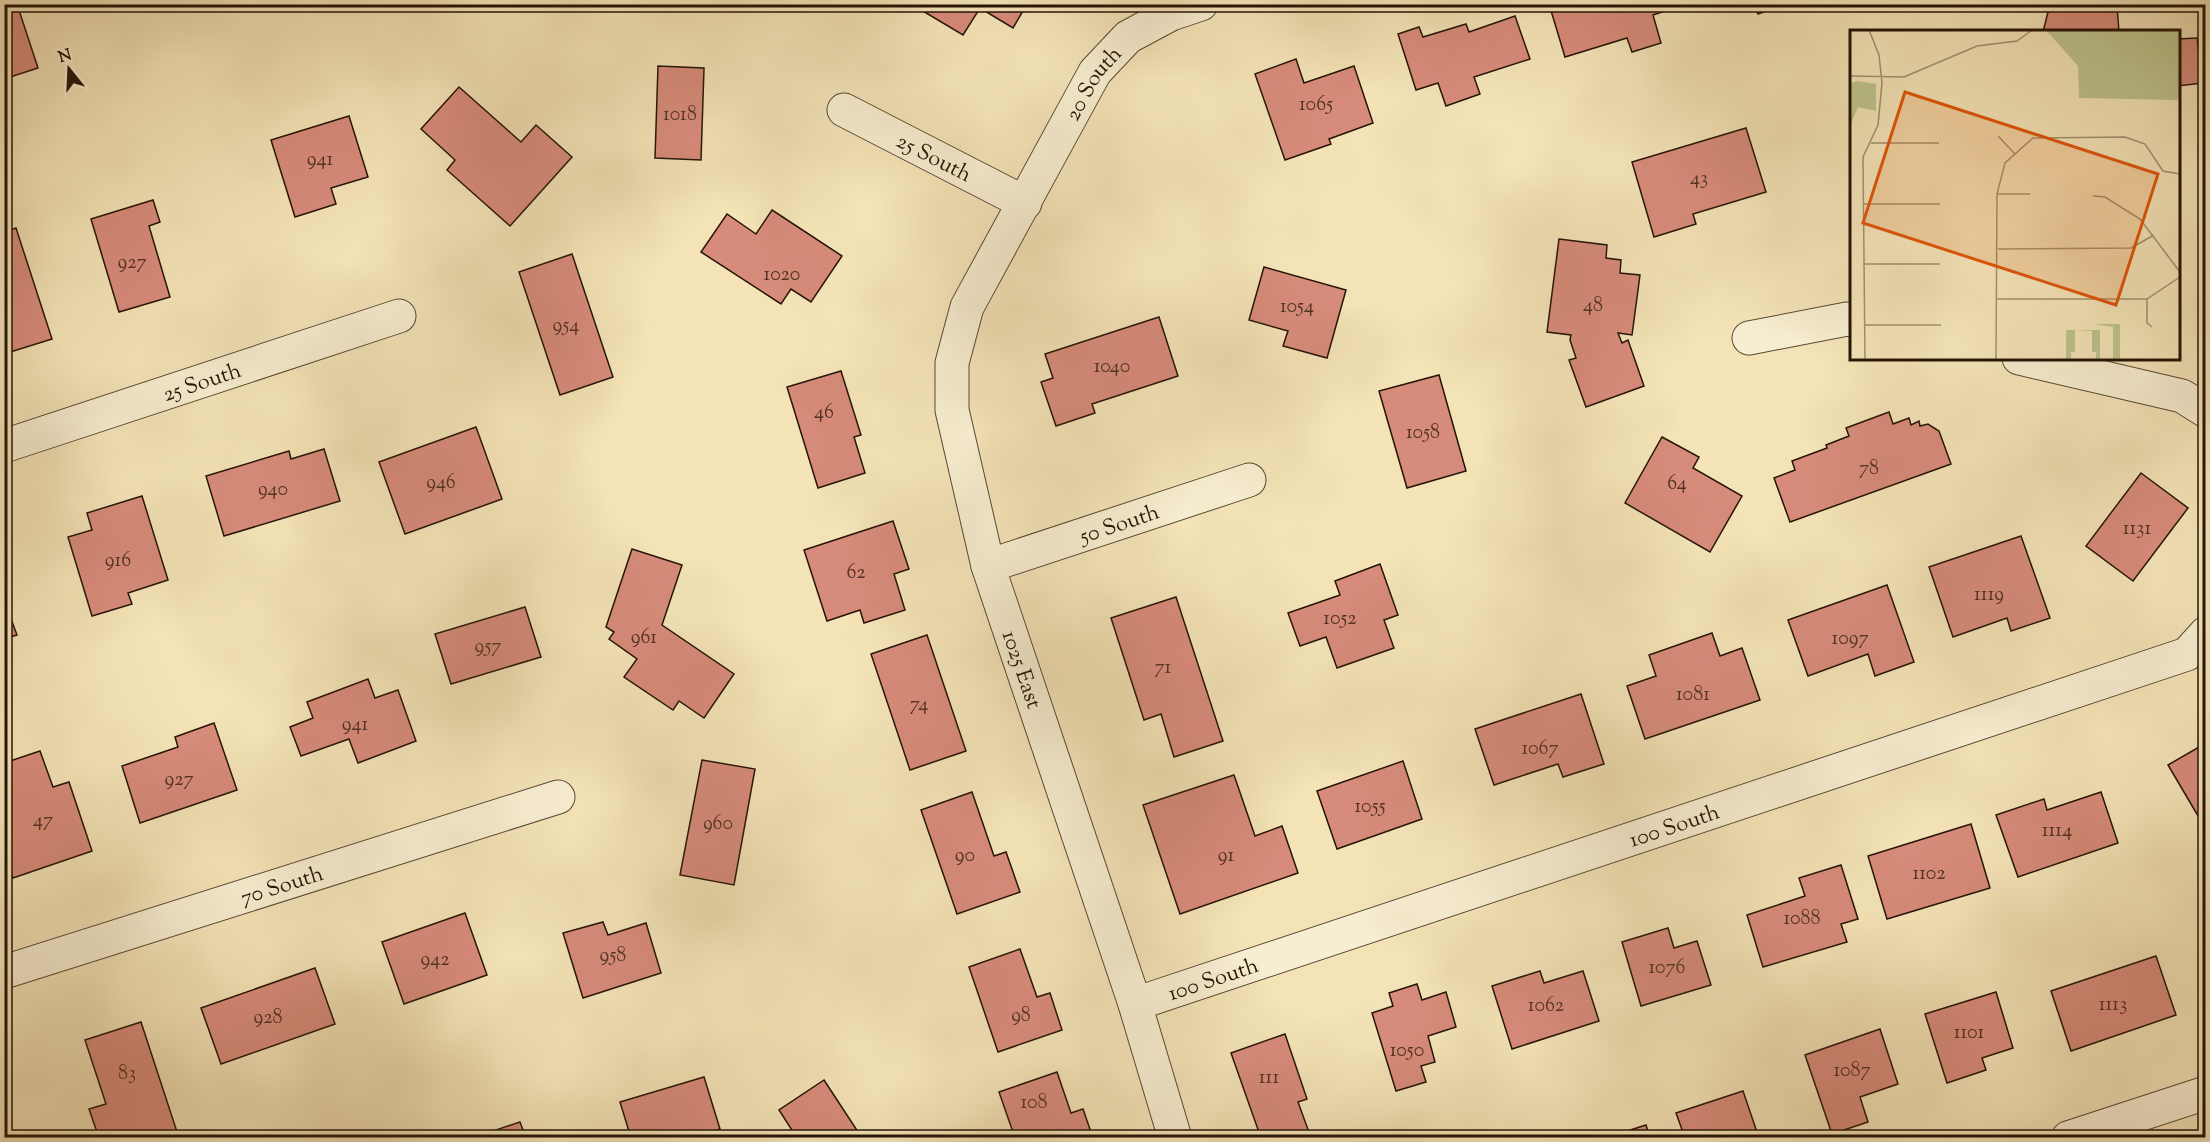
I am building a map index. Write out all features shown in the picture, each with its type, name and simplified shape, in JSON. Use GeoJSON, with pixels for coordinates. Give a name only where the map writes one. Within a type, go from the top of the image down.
{"type":"FeatureCollection","features":[{"type":"Feature","properties":{"kind":"street","name":"20 South"},"geometry":{"type":"LineString","coordinates":[[1024,203],[1095,72],[1128,37],[1171,14],[1201,4]]}},
{"type":"Feature","properties":{"kind":"street","name":"25 South"},"geometry":{"type":"LineString","coordinates":[[844,110],[1024,203]]}},
{"type":"Feature","properties":{"kind":"street","name":"1025 East"},"geometry":{"type":"LineString","coordinates":[[1024,203],[967,307],[952,363],[952,410],[988,566],[1135,1004],[1175,1137]]}},
{"type":"Feature","properties":{"kind":"street","name":"25 South"},"geometry":{"type":"LineString","coordinates":[[4,446],[399,316]]}},
{"type":"Feature","properties":{"kind":"street"},"geometry":{"type":"LineString","coordinates":[[1749,338],[1850,320]]}},
{"type":"Feature","properties":{"kind":"street"},"geometry":{"type":"LineString","coordinates":[[2028,360],[2182,396],[2205,411]]}},
{"type":"Feature","properties":{"kind":"street","name":"50 South"},"geometry":{"type":"LineString","coordinates":[[988,566],[1249,480]]}},
{"type":"Feature","properties":{"kind":"street","name":"100 South"},"geometry":{"type":"LineString","coordinates":[[1135,1004],[2187,654],[2205,633]]}},
{"type":"Feature","properties":{"kind":"street","name":"70 South"},"geometry":{"type":"LineString","coordinates":[[4,972],[558,797]]}},
{"type":"Feature","properties":{"kind":"street"},"geometry":{"type":"LineString","coordinates":[[2068,1137],[2205,1093]]}},
{"type":"Feature","properties":{"kind":"building"},"geometry":{"type":"Polygon","coordinates":[[[4,4],[17,4],[38,68],[4,79],[4,4]]]}},
{"type":"Feature","properties":{"kind":"building"},"geometry":{"type":"Polygon","coordinates":[[[911,4],[1027,4],[1013,28],[980,8],[963,35],[911,4]]]}},
{"type":"Feature","properties":{"kind":"building"},"geometry":{"type":"Polygon","coordinates":[[[1549,4],[1686,4],[1653,15],[1661,43],[1632,52],[1627,38],[1565,57],[1549,4]]]}},
{"type":"Feature","properties":{"kind":"building"},"geometry":{"type":"Polygon","coordinates":[[[1754,4],[1785,4],[1758,14],[1754,4]]]}},
{"type":"Feature","properties":{"kind":"building"},"geometry":{"type":"Polygon","coordinates":[[[2050,4],[2117,5],[2119,30],[2044,30],[2050,4]]]}},
{"type":"Feature","properties":{"kind":"building"},"geometry":{"type":"Polygon","coordinates":[[[1515,16],[1530,59],[1474,77],[1480,94],[1446,106],[1438,83],[1416,90],[1398,34],[1419,27],[1423,37],[1466,24],[1469,32],[1515,16]]]}},
{"type":"Feature","properties":{"kind":"building"},"geometry":{"type":"Polygon","coordinates":[[[2197,38],[2202,83],[2180,86],[2180,39],[2197,38]]]}},
{"type":"Feature","properties":{"kind":"building"},"geometry":{"type":"Polygon","coordinates":[[[1296,59],[1304,83],[1354,66],[1373,123],[1329,139],[1331,144],[1285,160],[1255,74],[1296,59]]]}},
{"type":"Feature","properties":{"kind":"building"},"geometry":{"type":"Polygon","coordinates":[[[658,66],[704,68],[701,160],[655,158],[658,66]]]}},
{"type":"Feature","properties":{"kind":"building"},"geometry":{"type":"Polygon","coordinates":[[[459,87],[521,142],[536,125],[572,157],[510,226],[447,170],[455,160],[421,129],[459,87]]]}},
{"type":"Feature","properties":{"kind":"building"},"geometry":{"type":"Polygon","coordinates":[[[349,116],[368,177],[331,188],[336,204],[295,217],[271,140],[349,116]]]}},
{"type":"Feature","properties":{"kind":"building"},"geometry":{"type":"Polygon","coordinates":[[[1746,128],[1766,192],[1693,214],[1696,224],[1654,237],[1632,162],[1746,128]]]}},
{"type":"Feature","properties":{"kind":"building"},"geometry":{"type":"Polygon","coordinates":[[[153,200],[160,222],[149,226],[170,297],[119,312],[91,219],[153,200]]]}},
{"type":"Feature","properties":{"kind":"building"},"geometry":{"type":"Polygon","coordinates":[[[772,210],[842,256],[811,302],[791,289],[781,304],[701,252],[727,214],[756,234],[772,210]]]}},
{"type":"Feature","properties":{"kind":"building"},"geometry":{"type":"Polygon","coordinates":[[[16,228],[52,339],[4,354],[4,232],[16,228]]]}},
{"type":"Feature","properties":{"kind":"building"},"geometry":{"type":"Polygon","coordinates":[[[1559,239],[1607,245],[1606,258],[1621,260],[1620,273],[1640,275],[1632,335],[1618,333],[1622,343],[1628,340],[1644,386],[1586,407],[1569,360],[1576,358],[1570,340],[1571,335],[1547,332],[1559,239]]]}},
{"type":"Feature","properties":{"kind":"building"},"geometry":{"type":"Polygon","coordinates":[[[572,254],[613,377],[560,395],[519,272],[572,254]]]}},
{"type":"Feature","properties":{"kind":"building"},"geometry":{"type":"Polygon","coordinates":[[[1264,267],[1346,290],[1327,358],[1283,346],[1288,331],[1249,320],[1264,267]]]}},
{"type":"Feature","properties":{"kind":"building"},"geometry":{"type":"Polygon","coordinates":[[[1159,317],[1178,376],[1092,404],[1095,413],[1056,426],[1041,382],[1053,378],[1045,354],[1159,317]]]}},
{"type":"Feature","properties":{"kind":"building"},"geometry":{"type":"Polygon","coordinates":[[[841,371],[861,435],[854,437],[865,473],[818,488],[787,387],[841,371]]]}},
{"type":"Feature","properties":{"kind":"building"},"geometry":{"type":"Polygon","coordinates":[[[1439,375],[1466,471],[1407,488],[1379,391],[1439,375]]]}},
{"type":"Feature","properties":{"kind":"building"},"geometry":{"type":"Polygon","coordinates":[[[1889,412],[1893,424],[1909,418],[1911,425],[1919,421],[1920,426],[1928,424],[1939,431],[1951,464],[1790,522],[1774,478],[1795,470],[1792,461],[1827,448],[1826,445],[1849,436],[1846,428],[1889,412]]]}},
{"type":"Feature","properties":{"kind":"building"},"geometry":{"type":"Polygon","coordinates":[[[476,427],[502,499],[405,534],[379,462],[476,427]]]}},
{"type":"Feature","properties":{"kind":"building"},"geometry":{"type":"Polygon","coordinates":[[[1662,437],[1699,457],[1693,468],[1742,496],[1710,552],[1625,503],[1662,437]]]}},
{"type":"Feature","properties":{"kind":"building"},"geometry":{"type":"Polygon","coordinates":[[[324,449],[340,501],[224,536],[206,476],[289,451],[291,459],[324,449]]]}},
{"type":"Feature","properties":{"kind":"building"},"geometry":{"type":"Polygon","coordinates":[[[2141,473],[2188,508],[2133,581],[2086,546],[2141,473]]]}},
{"type":"Feature","properties":{"kind":"building"},"geometry":{"type":"Polygon","coordinates":[[[142,496],[168,580],[128,593],[132,604],[92,616],[68,537],[92,530],[87,513],[142,496]]]}},
{"type":"Feature","properties":{"kind":"building"},"geometry":{"type":"Polygon","coordinates":[[[893,521],[909,569],[894,574],[905,610],[864,623],[860,610],[827,621],[804,550],[893,521]]]}},
{"type":"Feature","properties":{"kind":"building"},"geometry":{"type":"Polygon","coordinates":[[[2021,536],[2050,618],[2011,631],[2007,618],[1953,637],[1929,567],[2021,536]]]}},
{"type":"Feature","properties":{"kind":"building"},"geometry":{"type":"Polygon","coordinates":[[[632,549],[682,565],[662,625],[734,674],[704,718],[679,701],[673,710],[624,677],[637,659],[609,639],[614,632],[606,627],[632,549]]]}},
{"type":"Feature","properties":{"kind":"building"},"geometry":{"type":"Polygon","coordinates":[[[1380,564],[1398,615],[1384,620],[1394,648],[1337,668],[1326,637],[1300,646],[1288,613],[1340,595],[1335,581],[1380,564]]]}},
{"type":"Feature","properties":{"kind":"building"},"geometry":{"type":"Polygon","coordinates":[[[1887,585],[1914,662],[1875,676],[1868,654],[1808,676],[1788,620],[1887,585]]]}},
{"type":"Feature","properties":{"kind":"building"},"geometry":{"type":"Polygon","coordinates":[[[1176,597],[1223,741],[1174,757],[1161,714],[1144,720],[1111,618],[1176,597]]]}},
{"type":"Feature","properties":{"kind":"building"},"geometry":{"type":"Polygon","coordinates":[[[4,600],[17,635],[4,639],[4,600]]]}},
{"type":"Feature","properties":{"kind":"building"},"geometry":{"type":"Polygon","coordinates":[[[525,607],[541,657],[451,684],[435,634],[525,607]]]}},
{"type":"Feature","properties":{"kind":"building"},"geometry":{"type":"Polygon","coordinates":[[[1712,633],[1720,656],[1742,648],[1760,700],[1645,739],[1627,686],[1656,676],[1649,655],[1712,633]]]}},
{"type":"Feature","properties":{"kind":"building"},"geometry":{"type":"Polygon","coordinates":[[[927,635],[966,751],[910,770],[871,654],[927,635]]]}},
{"type":"Feature","properties":{"kind":"building"},"geometry":{"type":"Polygon","coordinates":[[[368,679],[375,698],[398,690],[416,741],[358,763],[349,739],[301,756],[290,727],[313,718],[307,702],[368,679]]]}},
{"type":"Feature","properties":{"kind":"building"},"geometry":{"type":"Polygon","coordinates":[[[1581,694],[1604,764],[1563,777],[1558,764],[1494,785],[1475,729],[1581,694]]]}},
{"type":"Feature","properties":{"kind":"building"},"geometry":{"type":"Polygon","coordinates":[[[214,723],[237,790],[140,823],[122,766],[178,747],[175,737],[214,723]]]}},
{"type":"Feature","properties":{"kind":"building"},"geometry":{"type":"Polygon","coordinates":[[[2199,747],[2203,754],[2206,752],[2204,826],[2168,765],[2199,747]]]}},
{"type":"Feature","properties":{"kind":"building"},"geometry":{"type":"Polygon","coordinates":[[[40,751],[53,787],[69,782],[92,851],[13,878],[4,852],[4,763],[40,751]]]}},
{"type":"Feature","properties":{"kind":"building"},"geometry":{"type":"Polygon","coordinates":[[[702,760],[755,769],[734,885],[680,875],[702,760]]]}},
{"type":"Feature","properties":{"kind":"building"},"geometry":{"type":"Polygon","coordinates":[[[1403,761],[1422,819],[1337,849],[1317,791],[1403,761]]]}},
{"type":"Feature","properties":{"kind":"building"},"geometry":{"type":"Polygon","coordinates":[[[1234,775],[1255,836],[1282,826],[1298,873],[1180,914],[1143,805],[1234,775]]]}},
{"type":"Feature","properties":{"kind":"building"},"geometry":{"type":"Polygon","coordinates":[[[972,792],[994,856],[1006,852],[1020,892],[957,914],[921,810],[972,792]]]}},
{"type":"Feature","properties":{"kind":"building"},"geometry":{"type":"Polygon","coordinates":[[[2101,792],[2118,843],[2018,877],[1996,815],[2044,799],[2047,810],[2101,792]]]}},
{"type":"Feature","properties":{"kind":"building"},"geometry":{"type":"Polygon","coordinates":[[[1971,824],[1990,888],[1887,919],[1868,856],[1971,824]]]}},
{"type":"Feature","properties":{"kind":"building"},"geometry":{"type":"Polygon","coordinates":[[[1841,865],[1858,919],[1841,924],[1847,942],[1763,967],[1747,915],[1805,896],[1799,878],[1841,865]]]}},
{"type":"Feature","properties":{"kind":"building"},"geometry":{"type":"Polygon","coordinates":[[[465,913],[487,975],[404,1004],[382,942],[465,913]]]}},
{"type":"Feature","properties":{"kind":"building"},"geometry":{"type":"Polygon","coordinates":[[[603,922],[608,935],[646,923],[661,973],[583,998],[563,933],[603,922]]]}},
{"type":"Feature","properties":{"kind":"building"},"geometry":{"type":"Polygon","coordinates":[[[1668,928],[1674,948],[1697,941],[1711,985],[1641,1006],[1622,942],[1668,928]]]}},
{"type":"Feature","properties":{"kind":"building"},"geometry":{"type":"Polygon","coordinates":[[[1020,949],[1037,997],[1050,993],[1062,1030],[998,1052],[969,967],[1020,949]]]}},
{"type":"Feature","properties":{"kind":"building"},"geometry":{"type":"Polygon","coordinates":[[[2156,956],[2176,1015],[2071,1051],[2051,991],[2156,956]]]}},
{"type":"Feature","properties":{"kind":"building"},"geometry":{"type":"Polygon","coordinates":[[[315,968],[335,1024],[221,1064],[201,1008],[315,968]]]}},
{"type":"Feature","properties":{"kind":"building"},"geometry":{"type":"Polygon","coordinates":[[[1540,971],[1544,983],[1583,971],[1599,1021],[1512,1049],[1492,986],[1540,971]]]}},
{"type":"Feature","properties":{"kind":"building"},"geometry":{"type":"Polygon","coordinates":[[[1417,984],[1422,1000],[1446,992],[1456,1027],[1428,1036],[1435,1062],[1421,1066],[1426,1082],[1396,1091],[1372,1013],[1393,1006],[1389,993],[1417,984]]]}},
{"type":"Feature","properties":{"kind":"building"},"geometry":{"type":"Polygon","coordinates":[[[1996,992],[2013,1048],[1982,1058],[1986,1070],[1947,1083],[1925,1014],[1996,992]]]}},
{"type":"Feature","properties":{"kind":"building"},"geometry":{"type":"Polygon","coordinates":[[[141,1022],[179,1138],[99,1138],[89,1109],[106,1104],[85,1040],[141,1022]]]}},
{"type":"Feature","properties":{"kind":"building"},"geometry":{"type":"Polygon","coordinates":[[[1880,1029],[1898,1084],[1860,1097],[1868,1122],[1832,1134],[1805,1055],[1880,1029]]]}},
{"type":"Feature","properties":{"kind":"building"},"geometry":{"type":"Polygon","coordinates":[[[1285,1034],[1307,1099],[1298,1102],[1310,1135],[1303,1138],[1261,1138],[1231,1053],[1285,1034]]]}},
{"type":"Feature","properties":{"kind":"building"},"geometry":{"type":"Polygon","coordinates":[[[1057,1072],[1071,1113],[1083,1109],[1093,1138],[1015,1138],[999,1092],[1057,1072]]]}},
{"type":"Feature","properties":{"kind":"building"},"geometry":{"type":"Polygon","coordinates":[[[704,1077],[720,1129],[692,1138],[631,1138],[620,1102],[704,1077]]]}},
{"type":"Feature","properties":{"kind":"building"},"geometry":{"type":"Polygon","coordinates":[[[824,1080],[862,1138],[797,1138],[779,1110],[824,1080]]]}},
{"type":"Feature","properties":{"kind":"building"},"geometry":{"type":"Polygon","coordinates":[[[1743,1091],[1759,1138],[1685,1138],[1676,1113],[1743,1091]]]}},
{"type":"Feature","properties":{"kind":"building"},"geometry":{"type":"Polygon","coordinates":[[[520,1122],[526,1138],[475,1138],[475,1137],[520,1122]]]}},
{"type":"Feature","properties":{"kind":"building"},"geometry":{"type":"Polygon","coordinates":[[[1646,1125],[1650,1138],[1605,1138],[1646,1125]]]}}]}
